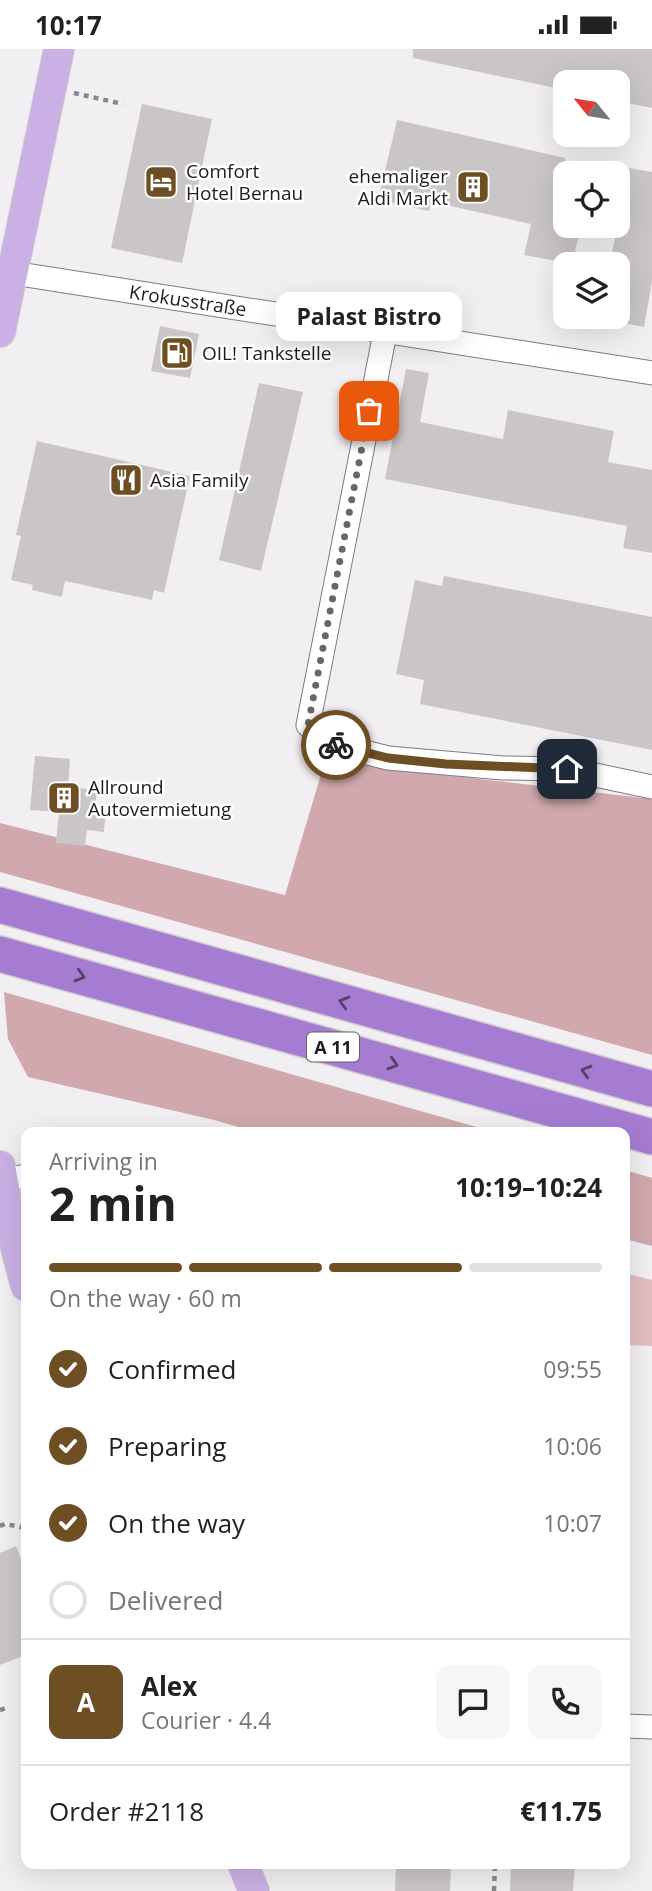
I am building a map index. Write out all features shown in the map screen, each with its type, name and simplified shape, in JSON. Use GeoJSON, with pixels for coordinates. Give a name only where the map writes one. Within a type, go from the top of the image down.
{"type":"FeatureCollection","features":[{"type":"Feature","properties":{"kind":"highway","name":"A 11"},"geometry":{"type":"LineString","coordinates":[[12,908],[652,1089]]}},
{"type":"Feature","properties":{"kind":"highway","name":"A 11"},"geometry":{"type":"LineString","coordinates":[[7,956],[616,1127]]}},
{"type":"Feature","properties":{"kind":"highway","name":"A 11"},"geometry":{"type":"LineString","coordinates":[[630,1131],[652,1137]]}},
{"type":"Feature","properties":{"kind":"main road"},"geometry":{"type":"LineString","coordinates":[[0,332],[59,49]]}},
{"type":"Feature","properties":{"kind":"main road"},"geometry":{"type":"LineString","coordinates":[[7,1176],[12,1233],[21,1267]]}},
{"type":"Feature","properties":{"kind":"main road"},"geometry":{"type":"LineString","coordinates":[[245,1869],[254,1891]]}},
{"type":"Feature","properties":{"kind":"street","name":"Krokusstraße"},"geometry":{"type":"LineString","coordinates":[[13,273],[652,373]]}},
{"type":"Feature","properties":{"kind":"street"},"geometry":{"type":"LineString","coordinates":[[385,333],[308,725],[328,743],[388,758],[492,767],[567,769],[652,787]]}},
{"type":"Feature","properties":{"kind":"street"},"geometry":{"type":"LineString","coordinates":[[630,1726],[652,1727]]}},
{"type":"Feature","properties":{"kind":"path"},"geometry":{"type":"LineString","coordinates":[[73,93],[123,104]]}},
{"type":"Feature","properties":{"kind":"path"},"geometry":{"type":"LineString","coordinates":[[0,1527],[5,1524],[21,1527]]}},
{"type":"Feature","properties":{"kind":"path"},"geometry":{"type":"LineString","coordinates":[[0,1710],[9,1707]]}},
{"type":"Feature","properties":{"kind":"path"},"geometry":{"type":"LineString","coordinates":[[494,1891],[495,1869]]}},
{"type":"Feature","properties":{"kind":"shaded area"},"geometry":{"type":"Polygon","coordinates":[[[325,761],[652,799],[652,1055],[0,872],[0,823],[285,895],[325,761]]]}},
{"type":"Feature","properties":{"kind":"shaded area"},"geometry":{"type":"Polygon","coordinates":[[[4,992],[476,1127],[238,1127],[28,1077],[8,1039],[4,992]]]}},
{"type":"Feature","properties":{"kind":"shaded area"},"geometry":{"type":"Polygon","coordinates":[[[630,1171],[652,1178],[652,1246],[630,1240],[630,1171]]]}},
{"type":"Feature","properties":{"kind":"shaded area"},"geometry":{"type":"Polygon","coordinates":[[[630,1274],[652,1280],[652,1346],[630,1345],[630,1274]]]}},
{"type":"Feature","properties":{"kind":"building"},"geometry":{"type":"Polygon","coordinates":[[[413,49],[652,49],[652,108],[630,103],[630,70],[553,70],[553,87],[413,58],[413,49]]]}},
{"type":"Feature","properties":{"kind":"building"},"geometry":{"type":"Polygon","coordinates":[[[142,104],[212,119],[182,263],[111,248],[142,104]]]}},
{"type":"Feature","properties":{"kind":"building","name":"ehemaliger Aldi Markt"},"geometry":{"type":"Polygon","coordinates":[[[397,120],[565,158],[565,161],[553,161],[553,238],[578,238],[575,252],[553,252],[553,260],[524,255],[531,224],[432,202],[429,211],[378,200],[397,120]]]}},
{"type":"Feature","properties":{"kind":"building"},"geometry":{"type":"Polygon","coordinates":[[[630,168],[652,172],[652,282],[644,327],[630,324],[630,252],[612,252],[615,238],[630,238],[630,168]]]}},
{"type":"Feature","properties":{"kind":"building"},"geometry":{"type":"Polygon","coordinates":[[[160,326],[199,334],[190,378],[151,371],[160,326]]]}},
{"type":"Feature","properties":{"kind":"building"},"geometry":{"type":"Polygon","coordinates":[[[406,369],[429,373],[420,422],[503,439],[508,410],[614,431],[608,462],[652,470],[652,553],[623,548],[627,526],[385,479],[406,369]]]}},
{"type":"Feature","properties":{"kind":"building"},"geometry":{"type":"Polygon","coordinates":[[[259,383],[303,392],[261,571],[219,560],[259,383]]]}},
{"type":"Feature","properties":{"kind":"building"},"geometry":{"type":"Polygon","coordinates":[[[37,441],[190,476],[164,593],[154,590],[152,600],[65,581],[62,597],[32,590],[33,585],[11,580],[21,536],[16,535],[37,441]]]}},
{"type":"Feature","properties":{"kind":"building"},"geometry":{"type":"Polygon","coordinates":[[[444,576],[652,617],[652,750],[420,704],[424,680],[396,674],[415,580],[442,586],[444,576]]]}},
{"type":"Feature","properties":{"kind":"building","name":"Allround Autovermietung"},"geometry":{"type":"Polygon","coordinates":[[[35,756],[70,759],[68,787],[97,790],[95,807],[106,808],[104,832],[87,830],[85,846],[56,843],[59,812],[30,810],[35,756]]]}},
{"type":"Feature","properties":{"kind":"building"},"geometry":{"type":"Polygon","coordinates":[[[16,1546],[21,1559],[21,1657],[0,1665],[0,1553],[16,1546]]]}},
{"type":"Feature","properties":{"kind":"building"},"geometry":{"type":"Polygon","coordinates":[[[396,1869],[451,1869],[450,1891],[395,1891],[396,1869]]]}},
{"type":"Feature","properties":{"kind":"building"},"geometry":{"type":"Polygon","coordinates":[[[511,1869],[575,1869],[573,1891],[510,1891],[511,1869]]]}},
{"type":"Feature","properties":{"kind":"way so far"},"geometry":{"type":"LineString","coordinates":[[336,745],[328,743],[308,725],[369,411]]}},
{"type":"Feature","properties":{"kind":"place","name":"Comfort Hotel Bernau"},"geometry":{"type":"Point","coordinates":[161,182]}},
{"type":"Feature","properties":{"kind":"place","name":"ehemaliger Aldi Markt"},"geometry":{"type":"Point","coordinates":[473,187]}},
{"type":"Feature","properties":{"kind":"place","name":"OIL! Tankstelle"},"geometry":{"type":"Point","coordinates":[177,353]}},
{"type":"Feature","properties":{"kind":"place","name":"Palast Bistro"},"geometry":{"type":"Point","coordinates":[369,411]}},
{"type":"Feature","properties":{"kind":"place","name":"Asia Family"},"geometry":{"type":"Point","coordinates":[126,480]}},
{"type":"Feature","properties":{"kind":"place","name":"Allround Autovermietung"},"geometry":{"type":"Point","coordinates":[64,798]}},
{"type":"Feature","properties":{"kind":"route"},"geometry":{"type":"LineString","coordinates":[[336,745],[388,758],[503,768],[567,769]]}}]}
